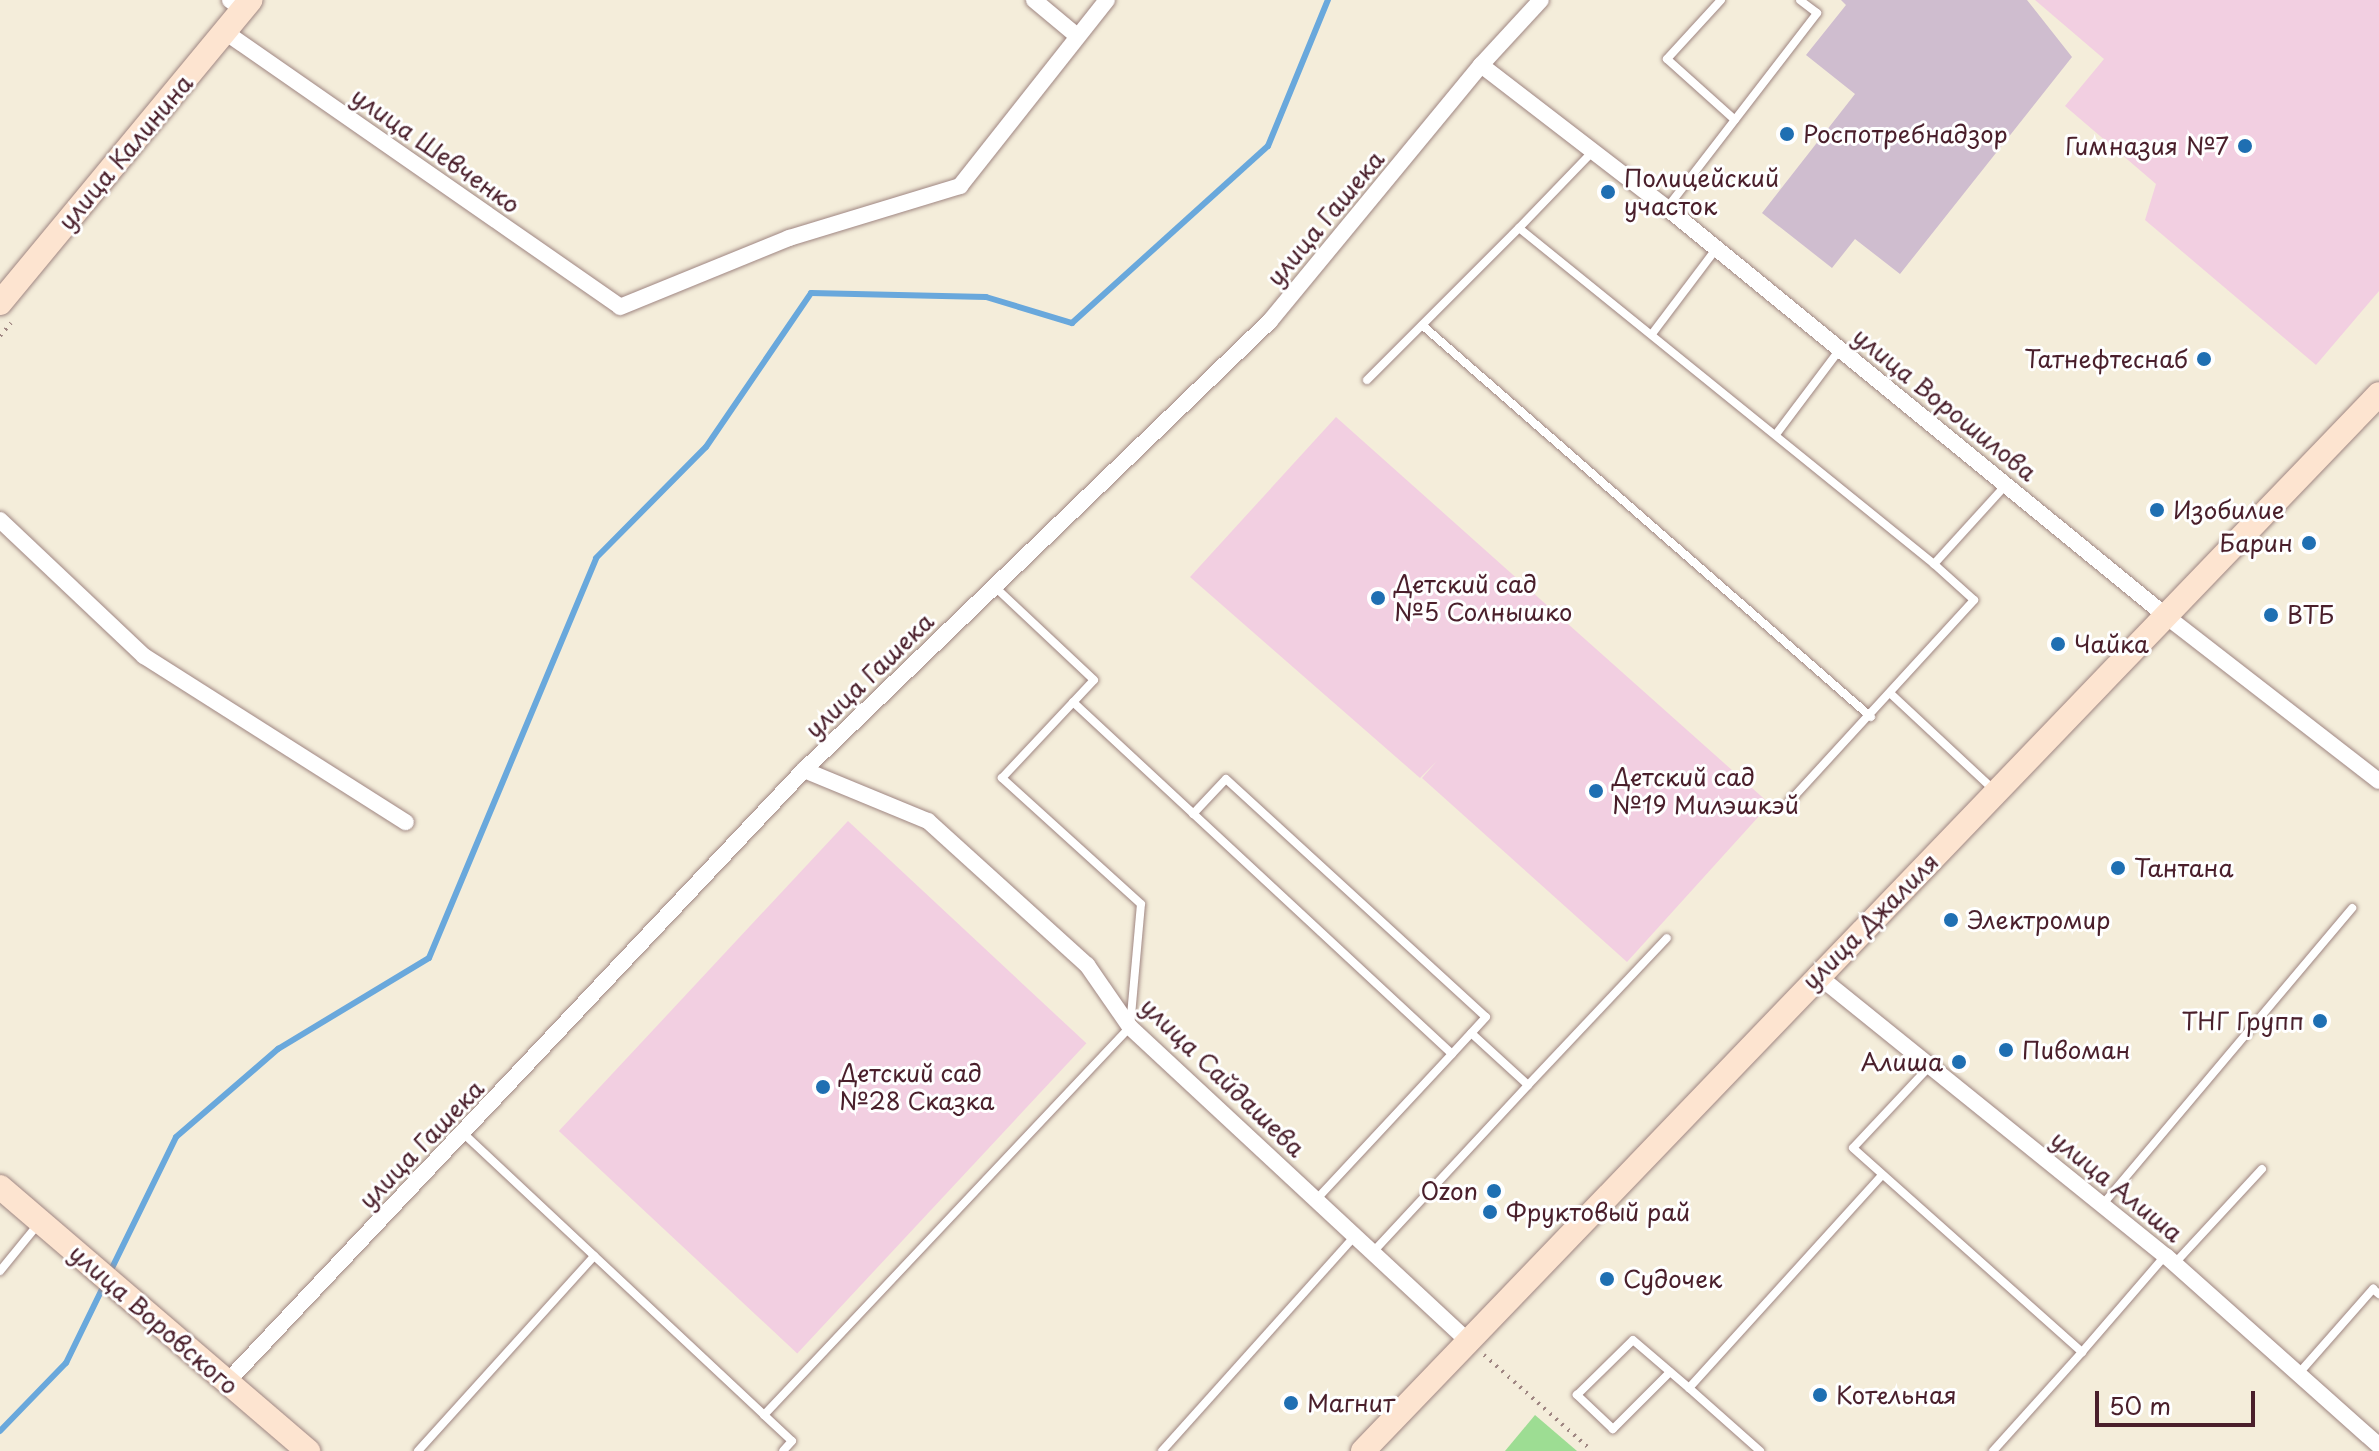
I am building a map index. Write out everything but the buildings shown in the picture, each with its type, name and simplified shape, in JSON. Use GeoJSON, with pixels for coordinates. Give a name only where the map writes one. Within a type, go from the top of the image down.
{"type":"FeatureCollection","features":[{"type":"Feature","properties":{"kind":"main road","name":"улица Калинина"},"geometry":{"type":"LineString","coordinates":[[0,303],[225,32],[241,3]]}},
{"type":"Feature","properties":{"kind":"main road","name":"улица Джалиля"},"geometry":{"type":"LineString","coordinates":[[1363,1451],[1470,1343],[1816,974],[1997,793],[2379,394]]}},
{"type":"Feature","properties":{"kind":"main road","name":"улица Воровского"},"geometry":{"type":"LineString","coordinates":[[0,1187],[308,1451]]}},
{"type":"Feature","properties":{"kind":"street"},"geometry":{"type":"LineString","coordinates":[[1034,0],[1076,35],[1107,0]]}},
{"type":"Feature","properties":{"kind":"street","name":"улица Гашека"},"geometry":{"type":"LineString","coordinates":[[227,1382],[804,770],[1270,321],[1481,65],[1541,0]]}},
{"type":"Feature","properties":{"kind":"street","name":"улица Шевченко"},"geometry":{"type":"LineString","coordinates":[[225,32],[620,307],[789,238],[960,186],[1076,35]]}},
{"type":"Feature","properties":{"kind":"street","name":"улица Ворошилова"},"geometry":{"type":"LineString","coordinates":[[1481,65],[1667,208],[2166,616],[2379,781]]}},
{"type":"Feature","properties":{"kind":"street"},"geometry":{"type":"LineString","coordinates":[[0,520],[144,656],[406,822]]}},
{"type":"Feature","properties":{"kind":"street","name":"улица Сайдашева"},"geometry":{"type":"LineString","coordinates":[[804,770],[928,821],[1087,965],[1130,1027],[1470,1343]]}},
{"type":"Feature","properties":{"kind":"street","name":"улица Алиша"},"geometry":{"type":"LineString","coordinates":[[1816,974],[2170,1259],[2300,1372],[2379,1446]]}},
{"type":"Feature","properties":{"kind":"lane"},"geometry":{"type":"LineString","coordinates":[[1721,0],[1667,59],[1735,120]]}},
{"type":"Feature","properties":{"kind":"lane"},"geometry":{"type":"LineString","coordinates":[[1667,208],[1817,13],[1800,0]]}},
{"type":"Feature","properties":{"kind":"lane"},"geometry":{"type":"LineString","coordinates":[[1367,380],[1594,150]]}},
{"type":"Feature","properties":{"kind":"lane"},"geometry":{"type":"LineString","coordinates":[[1519,228],[1777,433],[1974,600],[1871,717],[1789,802]]}},
{"type":"Feature","properties":{"kind":"lane"},"geometry":{"type":"LineString","coordinates":[[1652,334],[1717,248]]}},
{"type":"Feature","properties":{"kind":"lane"},"geometry":{"type":"LineString","coordinates":[[1422,325],[1871,717]]}},
{"type":"Feature","properties":{"kind":"lane"},"geometry":{"type":"LineString","coordinates":[[1777,433],[1840,349]]}},
{"type":"Feature","properties":{"kind":"lane"},"geometry":{"type":"LineString","coordinates":[[1934,564],[2006,485]]}},
{"type":"Feature","properties":{"kind":"lane"},"geometry":{"type":"LineString","coordinates":[[764,1415],[1130,1027],[1141,904],[1002,778],[1094,680],[995,587]]}},
{"type":"Feature","properties":{"kind":"lane"},"geometry":{"type":"LineString","coordinates":[[1891,694],[1997,793]]}},
{"type":"Feature","properties":{"kind":"lane"},"geometry":{"type":"LineString","coordinates":[[1073,702],[1452,1054]]}},
{"type":"Feature","properties":{"kind":"lane"},"geometry":{"type":"LineString","coordinates":[[1193,814],[1226,779],[1486,1017],[1316,1200]]}},
{"type":"Feature","properties":{"kind":"lane"},"geometry":{"type":"LineString","coordinates":[[2103,1204],[2352,908]]}},
{"type":"Feature","properties":{"kind":"lane"},"geometry":{"type":"LineString","coordinates":[[1373,1252],[1667,938]]}},
{"type":"Feature","properties":{"kind":"lane"},"geometry":{"type":"LineString","coordinates":[[1471,1033],[1528,1085]]}},
{"type":"Feature","properties":{"kind":"lane"},"geometry":{"type":"LineString","coordinates":[[1931,1065],[1853,1148],[2082,1352]]}},
{"type":"Feature","properties":{"kind":"lane"},"geometry":{"type":"LineString","coordinates":[[464,1134],[792,1441],[783,1451]]}},
{"type":"Feature","properties":{"kind":"lane"},"geometry":{"type":"LineString","coordinates":[[1993,1451],[2170,1259],[2262,1169]]}},
{"type":"Feature","properties":{"kind":"lane"},"geometry":{"type":"LineString","coordinates":[[1689,1388],[1881,1176]]}},
{"type":"Feature","properties":{"kind":"lane"},"geometry":{"type":"LineString","coordinates":[[0,1271],[40,1222]]}},
{"type":"Feature","properties":{"kind":"lane"},"geometry":{"type":"LineString","coordinates":[[1162,1451],[1355,1236]]}},
{"type":"Feature","properties":{"kind":"lane"},"geometry":{"type":"LineString","coordinates":[[418,1451],[594,1256]]}},
{"type":"Feature","properties":{"kind":"lane"},"geometry":{"type":"LineString","coordinates":[[2300,1372],[2373,1289],[2379,1294]]}},
{"type":"Feature","properties":{"kind":"lane"},"geometry":{"type":"LineString","coordinates":[[1670,1372],[1613,1429],[1577,1395],[1633,1340],[1689,1388],[1760,1451]]}},
{"type":"Feature","properties":{"kind":"path"},"geometry":{"type":"LineString","coordinates":[[1470,1343],[1592,1451]]}},
{"type":"Feature","properties":{"kind":"shaded area"},"geometry":{"type":"Polygon","coordinates":[[[1841,0],[2027,0],[2072,57],[1900,274],[1855,239],[1832,268],[1762,213],[1855,94],[1806,55],[1846,5],[1841,0]]]}},
{"type":"Feature","properties":{"kind":"shaded area","name":"Гимназия №7"},"geometry":{"type":"Polygon","coordinates":[[[2035,0],[2379,0],[2379,291],[2316,365],[2145,220],[2156,184],[2065,106],[2104,59],[2035,0]]]}},
{"type":"Feature","properties":{"kind":"shaded area"},"geometry":{"type":"Polygon","coordinates":[[[1336,417],[1770,804],[1627,962],[1422,778],[1437,761],[1420,778],[1190,577],[1336,417]]]}},
{"type":"Feature","properties":{"kind":"shaded area","name":"Детский сад №28 Сказка"},"geometry":{"type":"Polygon","coordinates":[[[848,821],[1086,1043],[797,1353],[559,1131],[848,821]]]}},
{"type":"Feature","properties":{"kind":"green space"},"geometry":{"type":"Polygon","coordinates":[[[1535,1415],[1577,1451],[1505,1451],[1535,1415]]]}},
{"type":"Feature","properties":{"kind":"waterway"},"geometry":{"type":"LineString","coordinates":[[110,1272],[176,1137],[278,1049],[429,958],[596,558],[706,447],[811,293],[986,297],[1072,323],[1268,146],[1328,0]]}},
{"type":"Feature","properties":{"kind":"waterway"},"geometry":{"type":"LineString","coordinates":[[0,1431],[66,1363],[105,1283]]}},
{"type":"Feature","properties":{"kind":"place","name":"Роспотребнадзор"},"geometry":{"type":"Point","coordinates":[1787,134]}},
{"type":"Feature","properties":{"kind":"place","name":"Гимназия №7"},"geometry":{"type":"Point","coordinates":[2245,146]}},
{"type":"Feature","properties":{"kind":"place","name":"Полицейский участок"},"geometry":{"type":"Point","coordinates":[1608,192]}},
{"type":"Feature","properties":{"kind":"place","name":"Татнефтеснаб"},"geometry":{"type":"Point","coordinates":[2204,359]}},
{"type":"Feature","properties":{"kind":"place","name":"Изобилие"},"geometry":{"type":"Point","coordinates":[2157,510]}},
{"type":"Feature","properties":{"kind":"place","name":"Барин"},"geometry":{"type":"Point","coordinates":[2309,543]}},
{"type":"Feature","properties":{"kind":"place","name":"Детский сад №5 Солнышко"},"geometry":{"type":"Point","coordinates":[1378,598]}},
{"type":"Feature","properties":{"kind":"place","name":"ВТБ"},"geometry":{"type":"Point","coordinates":[2271,615]}},
{"type":"Feature","properties":{"kind":"place","name":"Чайка"},"geometry":{"type":"Point","coordinates":[2058,644]}},
{"type":"Feature","properties":{"kind":"place","name":"Детский сад №19 Милэшкэй"},"geometry":{"type":"Point","coordinates":[1596,791]}},
{"type":"Feature","properties":{"kind":"place","name":"Тантана"},"geometry":{"type":"Point","coordinates":[2118,868]}},
{"type":"Feature","properties":{"kind":"place","name":"Электромир"},"geometry":{"type":"Point","coordinates":[1951,920]}},
{"type":"Feature","properties":{"kind":"place","name":"ТНГ Групп"},"geometry":{"type":"Point","coordinates":[2320,1021]}},
{"type":"Feature","properties":{"kind":"place","name":"Пивоман"},"geometry":{"type":"Point","coordinates":[2006,1050]}},
{"type":"Feature","properties":{"kind":"place","name":"Алиша"},"geometry":{"type":"Point","coordinates":[1959,1062]}},
{"type":"Feature","properties":{"kind":"place","name":"Детский сад №28 Сказка"},"geometry":{"type":"Point","coordinates":[823,1087]}},
{"type":"Feature","properties":{"kind":"place","name":"Ozon"},"geometry":{"type":"Point","coordinates":[1494,1191]}},
{"type":"Feature","properties":{"kind":"place","name":"Фруктовый рай"},"geometry":{"type":"Point","coordinates":[1490,1212]}},
{"type":"Feature","properties":{"kind":"place","name":"Судочек"},"geometry":{"type":"Point","coordinates":[1607,1279]}},
{"type":"Feature","properties":{"kind":"place","name":"Котельная"},"geometry":{"type":"Point","coordinates":[1820,1395]}},
{"type":"Feature","properties":{"kind":"place","name":"Магнит"},"geometry":{"type":"Point","coordinates":[1291,1403]}}]}
